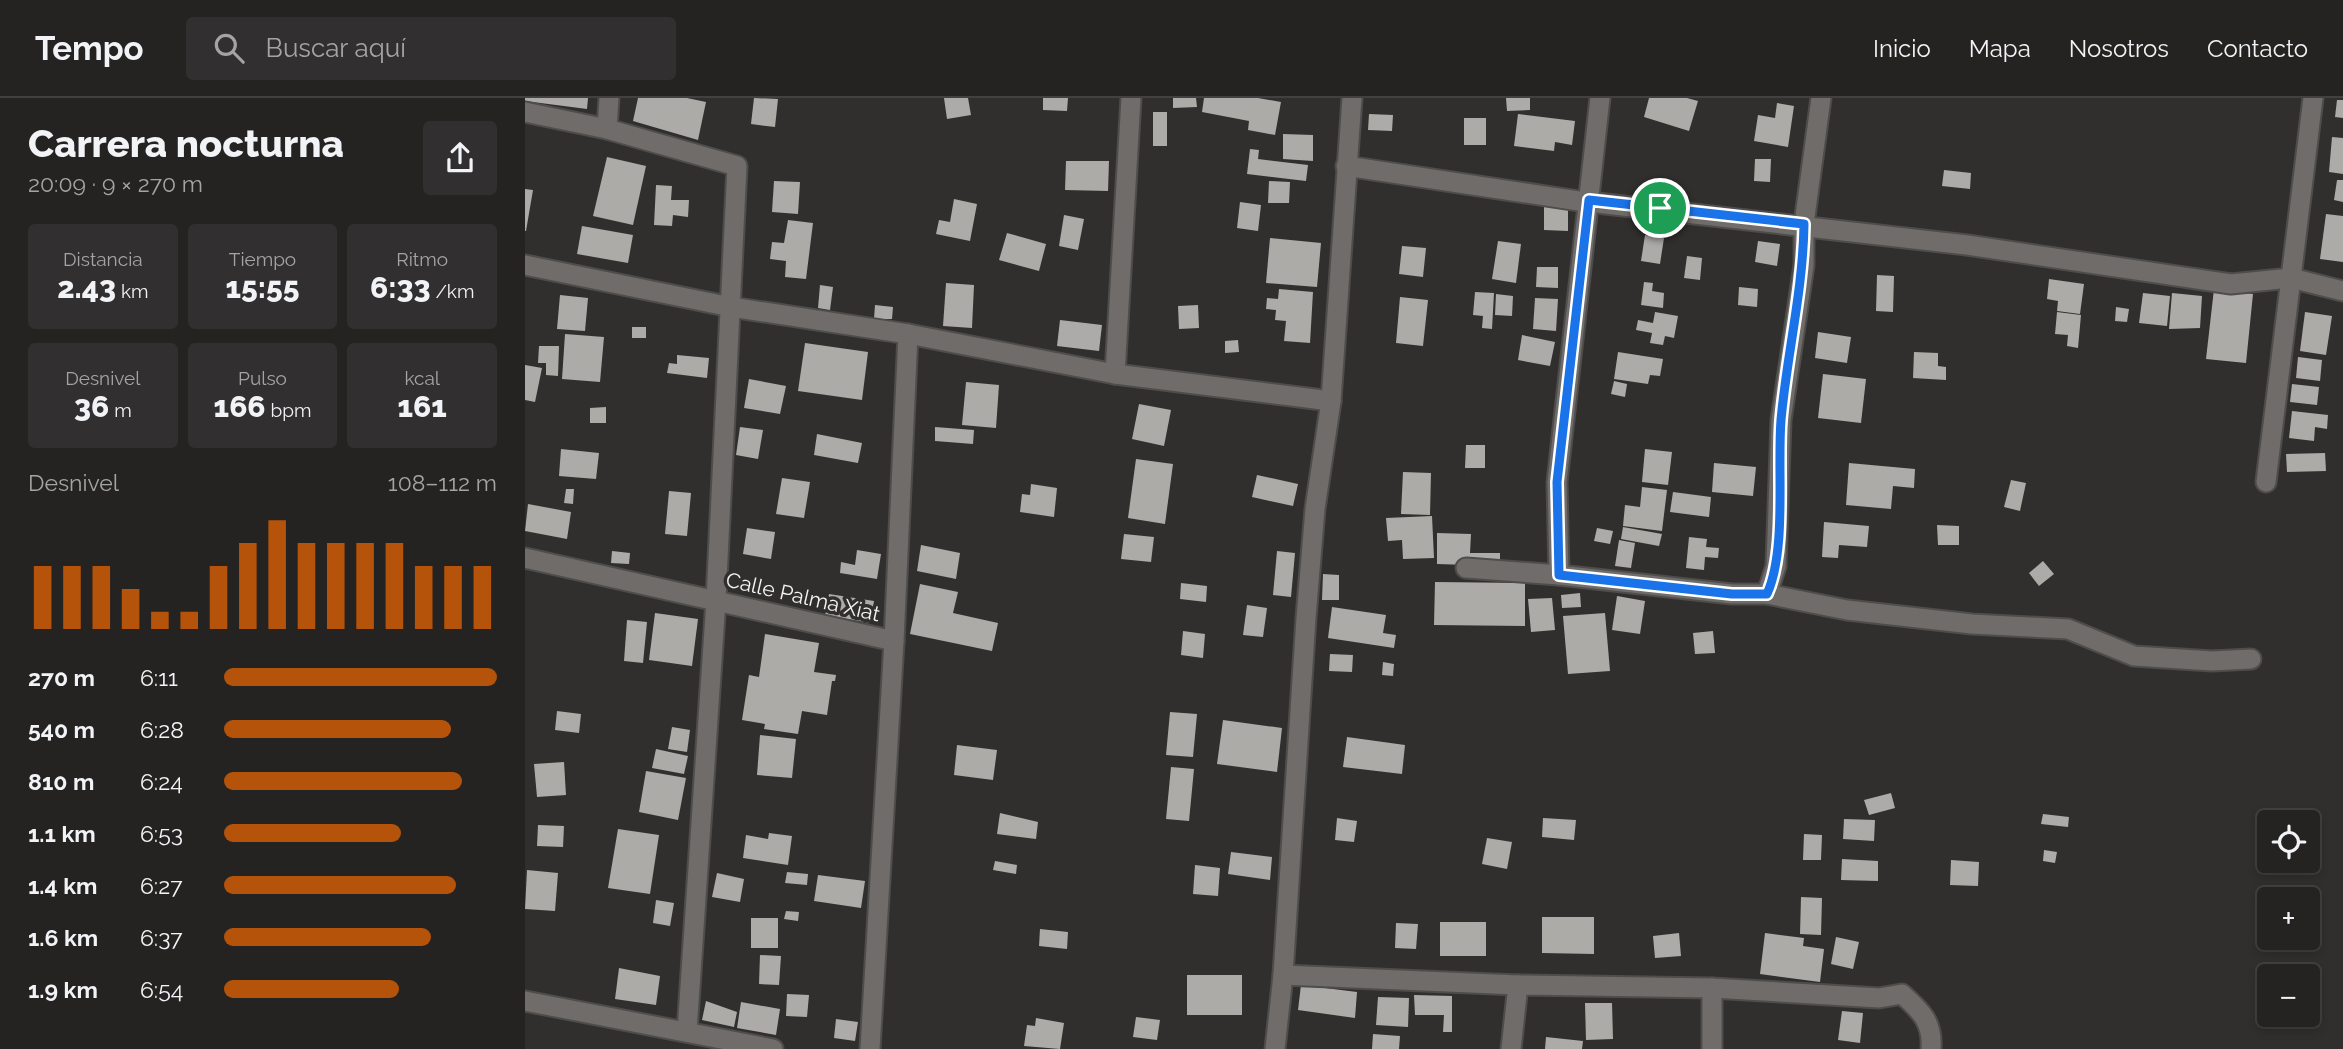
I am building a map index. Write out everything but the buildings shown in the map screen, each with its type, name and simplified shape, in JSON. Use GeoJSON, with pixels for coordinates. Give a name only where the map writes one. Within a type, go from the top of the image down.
{"type":"FeatureCollection","features":[{"type":"Feature","properties":{"kind":"street"},"geometry":{"type":"LineString","coordinates":[[607,129],[609,98]]}},
{"type":"Feature","properties":{"kind":"street"},"geometry":{"type":"LineString","coordinates":[[1115,374],[1131,98]]}},
{"type":"Feature","properties":{"kind":"street"},"geometry":{"type":"LineString","coordinates":[[1275,1049],[1283,975],[1313,536],[1331,401],[1352,98]]}},
{"type":"Feature","properties":{"kind":"street"},"geometry":{"type":"LineString","coordinates":[[1559,575],[1557,482],[1599,98]]}},
{"type":"Feature","properties":{"kind":"street"},"geometry":{"type":"LineString","coordinates":[[1767,594],[1776,566],[1781,419],[1804,265],[1804,224],[1821,98]]}},
{"type":"Feature","properties":{"kind":"street"},"geometry":{"type":"LineString","coordinates":[[2266,482],[2313,98]]}},
{"type":"Feature","properties":{"kind":"street"},"geometry":{"type":"LineString","coordinates":[[525,112],[607,129],[737,166],[716,600],[687,1032]]}},
{"type":"Feature","properties":{"kind":"street"},"geometry":{"type":"LineString","coordinates":[[1346,166],[1589,200],[1804,224],[2231,284],[2291,278],[2343,291]]}},
{"type":"Feature","properties":{"kind":"street"},"geometry":{"type":"LineString","coordinates":[[525,265],[731,307],[908,334],[1115,374],[1331,401]]}},
{"type":"Feature","properties":{"kind":"street","name":"Calle Palma Xiat"},"geometry":{"type":"LineString","coordinates":[[525,558],[894,641],[908,334]]}},
{"type":"Feature","properties":{"kind":"street"},"geometry":{"type":"LineString","coordinates":[[1466,568],[1732,594],[1767,594],[1847,610],[1972,624],[2068,629],[2134,656],[2211,662],[2251,659]]}},
{"type":"Feature","properties":{"kind":"street"},"geometry":{"type":"LineString","coordinates":[[870,1049],[894,641]]}},
{"type":"Feature","properties":{"kind":"street"},"geometry":{"type":"LineString","coordinates":[[1283,975],[1518,985],[1712,988],[1879,998],[1902,994],[1923,1013],[1932,1030],[1931,1049]]}},
{"type":"Feature","properties":{"kind":"street"},"geometry":{"type":"LineString","coordinates":[[1511,1049],[1518,985]]}},
{"type":"Feature","properties":{"kind":"street"},"geometry":{"type":"LineString","coordinates":[[1712,988],[1712,1049]]}},
{"type":"Feature","properties":{"kind":"street"},"geometry":{"type":"LineString","coordinates":[[525,1000],[773,1049]]}},
{"type":"Feature","properties":{"kind":"route"},"geometry":{"type":"LineString","coordinates":[[1589,200],[1660,208],[1804,224],[1804,265],[1781,419],[1775,578],[1767,594],[1732,594],[1559,575],[1557,482],[1589,200]]}}]}
